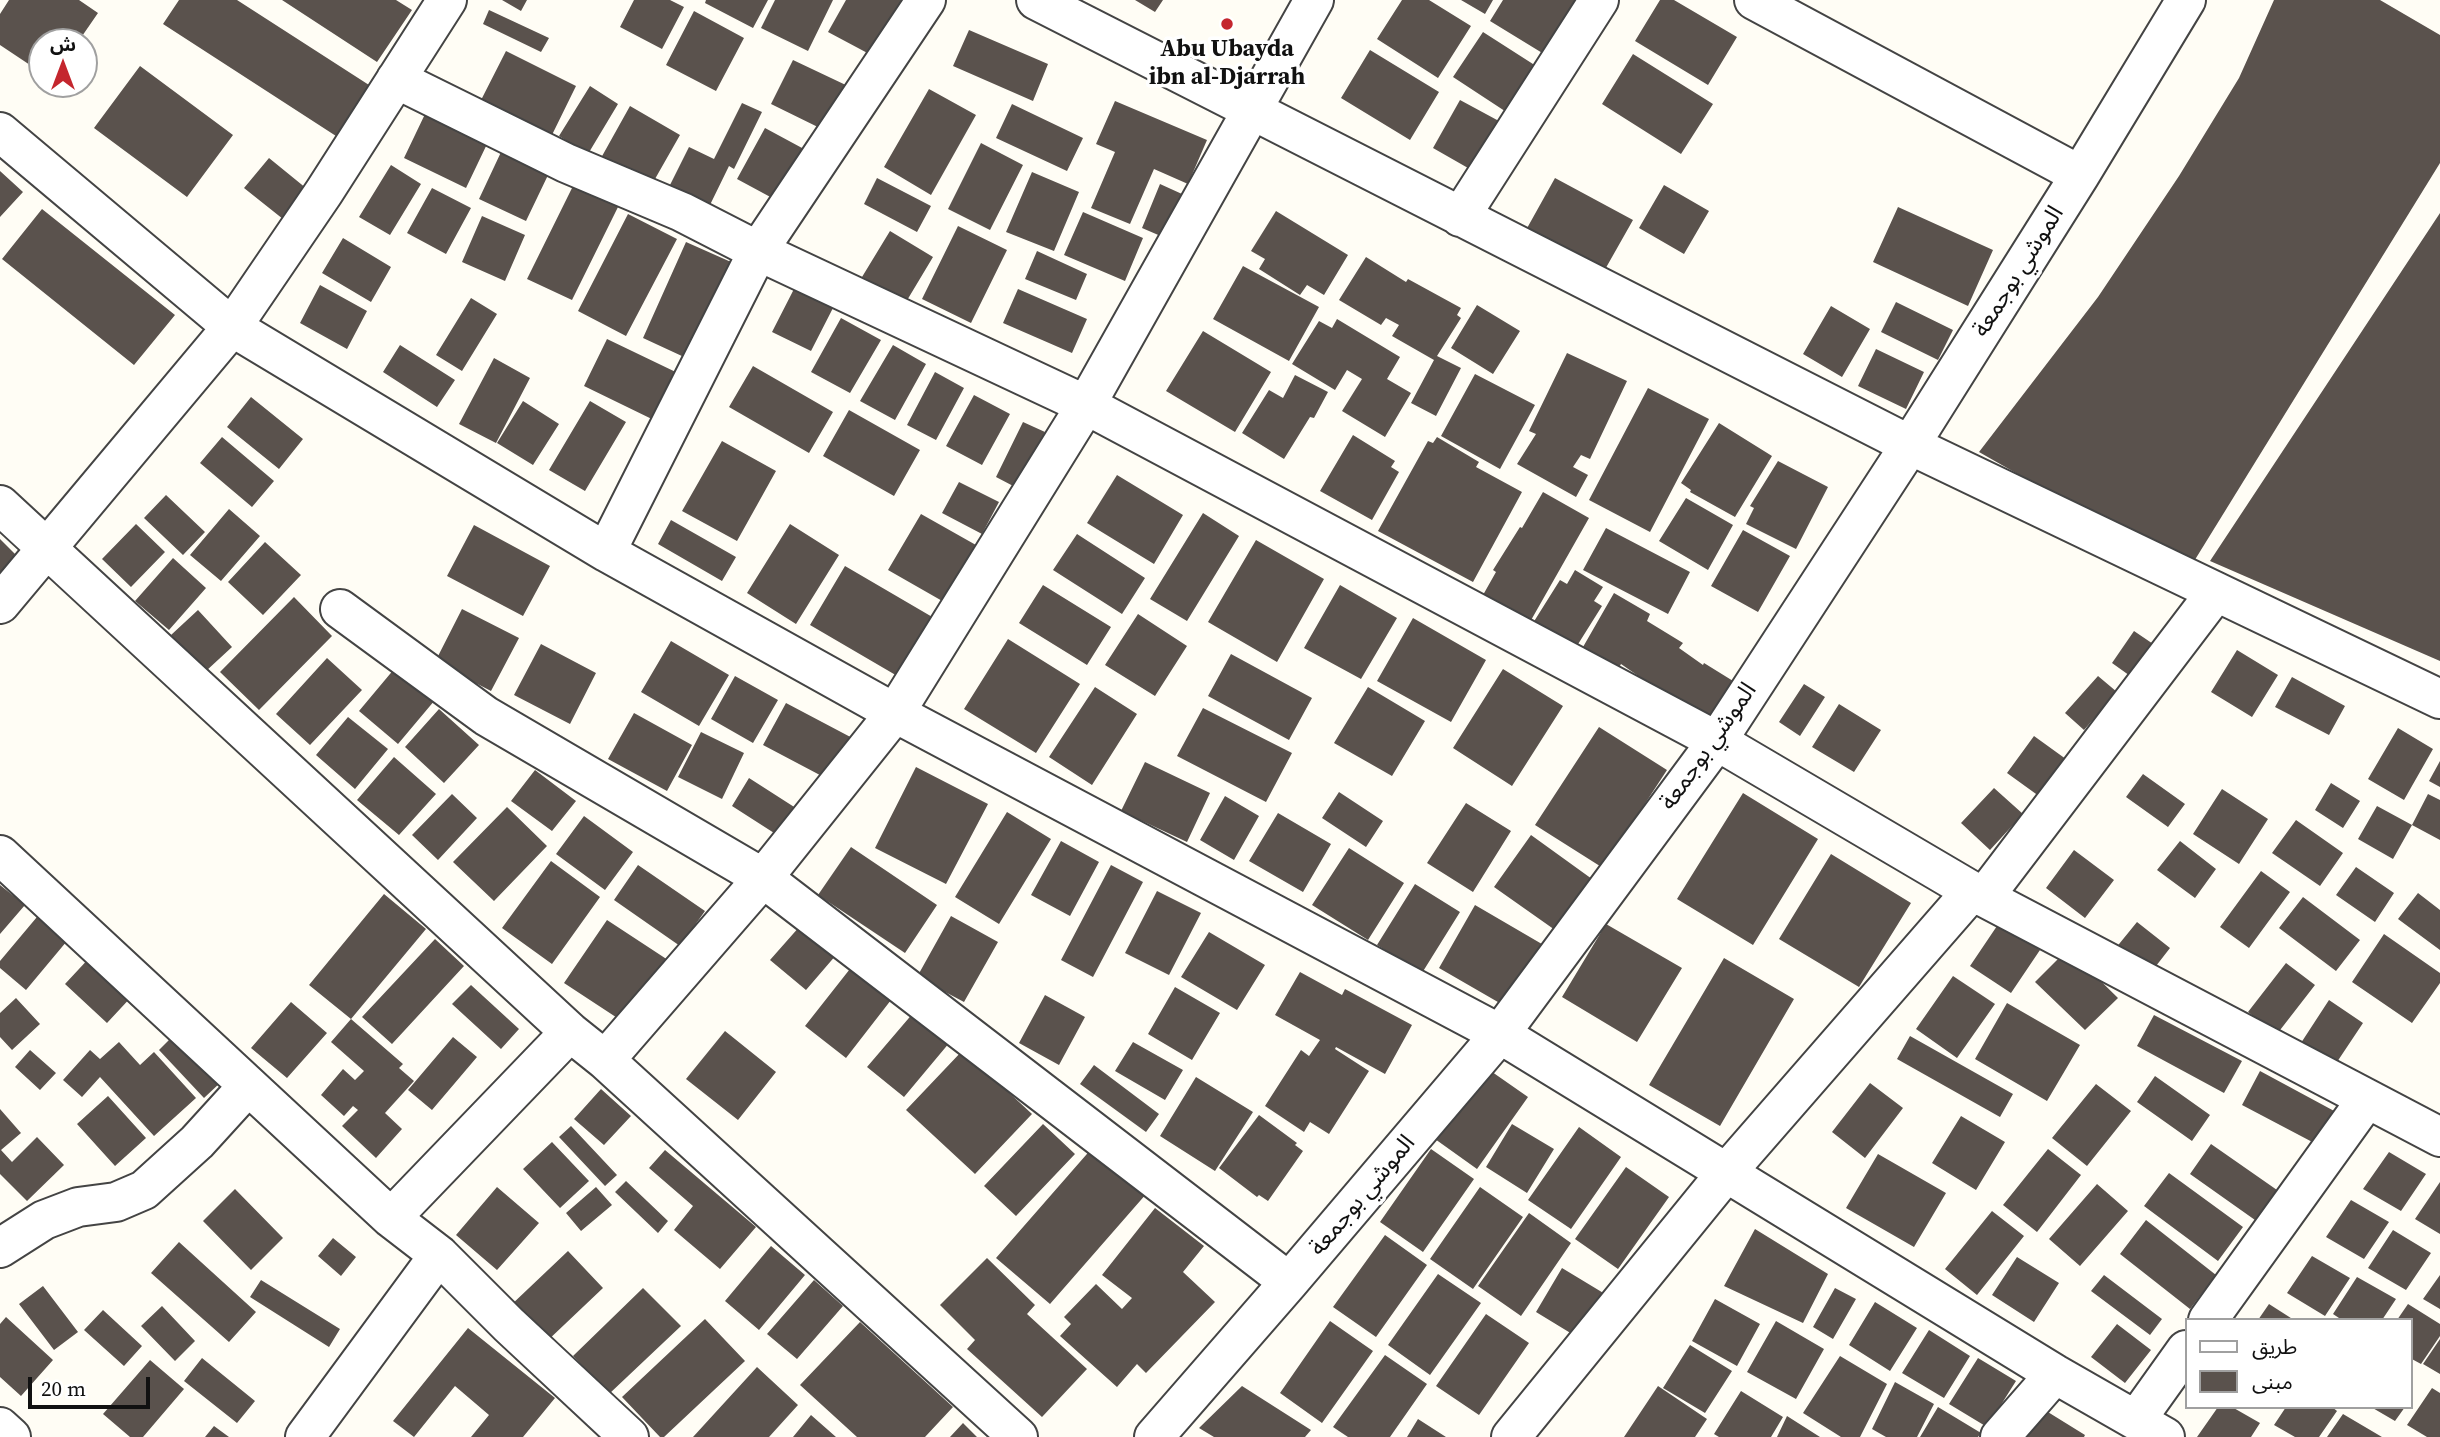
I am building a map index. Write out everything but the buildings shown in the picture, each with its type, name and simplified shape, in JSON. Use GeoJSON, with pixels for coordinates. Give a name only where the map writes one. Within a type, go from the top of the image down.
{"type":"FeatureCollection","features":[{"type":"Feature","properties":{"kind":"street"},"geometry":{"type":"LineString","coordinates":[[0,604],[232,327],[324,192],[446,0]]}},
{"type":"Feature","properties":{"kind":"street"},"geometry":{"type":"LineString","coordinates":[[606,552],[758,251],[926,0]]}},
{"type":"Feature","properties":{"kind":"street"},"geometry":{"type":"LineString","coordinates":[[1035,0],[1910,445],[2440,699]]}},
{"type":"Feature","properties":{"kind":"street"},"geometry":{"type":"LineString","coordinates":[[605,1060],[762,878],[895,713],[1086,405],[1314,0]]}},
{"type":"Feature","properties":{"kind":"street"},"geometry":{"type":"LineString","coordinates":[[1460,217],[1599,0]]}},
{"type":"Feature","properties":{"kind":"street"},"geometry":{"type":"LineString","coordinates":[[1754,0],[2080,175]]}},
{"type":"Feature","properties":{"kind":"street","name":"الموشي بوجمعة"},"geometry":{"type":"LineString","coordinates":[[1154,1437],[1500,1034],[1717,741],[1910,445],[2080,175],[2186,0]]}},
{"type":"Feature","properties":{"kind":"street"},"geometry":{"type":"LineString","coordinates":[[396,79],[566,163],[682,212],[758,251],[1086,405],[1717,741],[1978,894],[2440,1137]]}},
{"type":"Feature","properties":{"kind":"street"},"geometry":{"type":"LineString","coordinates":[[0,132],[232,327],[606,552],[895,713],[1500,1034],[2055,1374],[2150,1429],[2184,1354]]}},
{"type":"Feature","properties":{"kind":"street"},"geometry":{"type":"LineString","coordinates":[[0,505],[570,1032],[605,1060],[1018,1437]]}},
{"type":"Feature","properties":{"kind":"street"},"geometry":{"type":"LineString","coordinates":[[1511,1437],[1726,1173],[1978,894],[2216,592]]}},
{"type":"Feature","properties":{"kind":"street"},"geometry":{"type":"LineString","coordinates":[[340,609],[486,716],[762,878],[1289,1282]]}},
{"type":"Feature","properties":{"kind":"street"},"geometry":{"type":"LineString","coordinates":[[0,855],[391,1218],[439,1255],[509,1325],[629,1437]]}},
{"type":"Feature","properties":{"kind":"street"},"geometry":{"type":"LineString","coordinates":[[391,1218],[570,1032]]}},
{"type":"Feature","properties":{"kind":"street"},"geometry":{"type":"LineString","coordinates":[[0,1248],[44,1220],[78,1207],[116,1202],[144,1189],[197,1142],[248,1086]]}},
{"type":"Feature","properties":{"kind":"street"},"geometry":{"type":"LineString","coordinates":[[2209,1318],[2367,1099]]}},
{"type":"Feature","properties":{"kind":"street"},"geometry":{"type":"LineString","coordinates":[[305,1437],[439,1255]]}},
{"type":"Feature","properties":{"kind":"street"},"geometry":{"type":"LineString","coordinates":[[2000,1437],[2055,1374]]}},
{"type":"Feature","properties":{"kind":"street"},"geometry":{"type":"LineString","coordinates":[[0,1427],[11,1437]]}},
{"type":"Feature","properties":{"kind":"place","name":"Abu Ubayda ibn al-Djarrah"},"geometry":{"type":"Point","coordinates":[1227,24]}}]}
